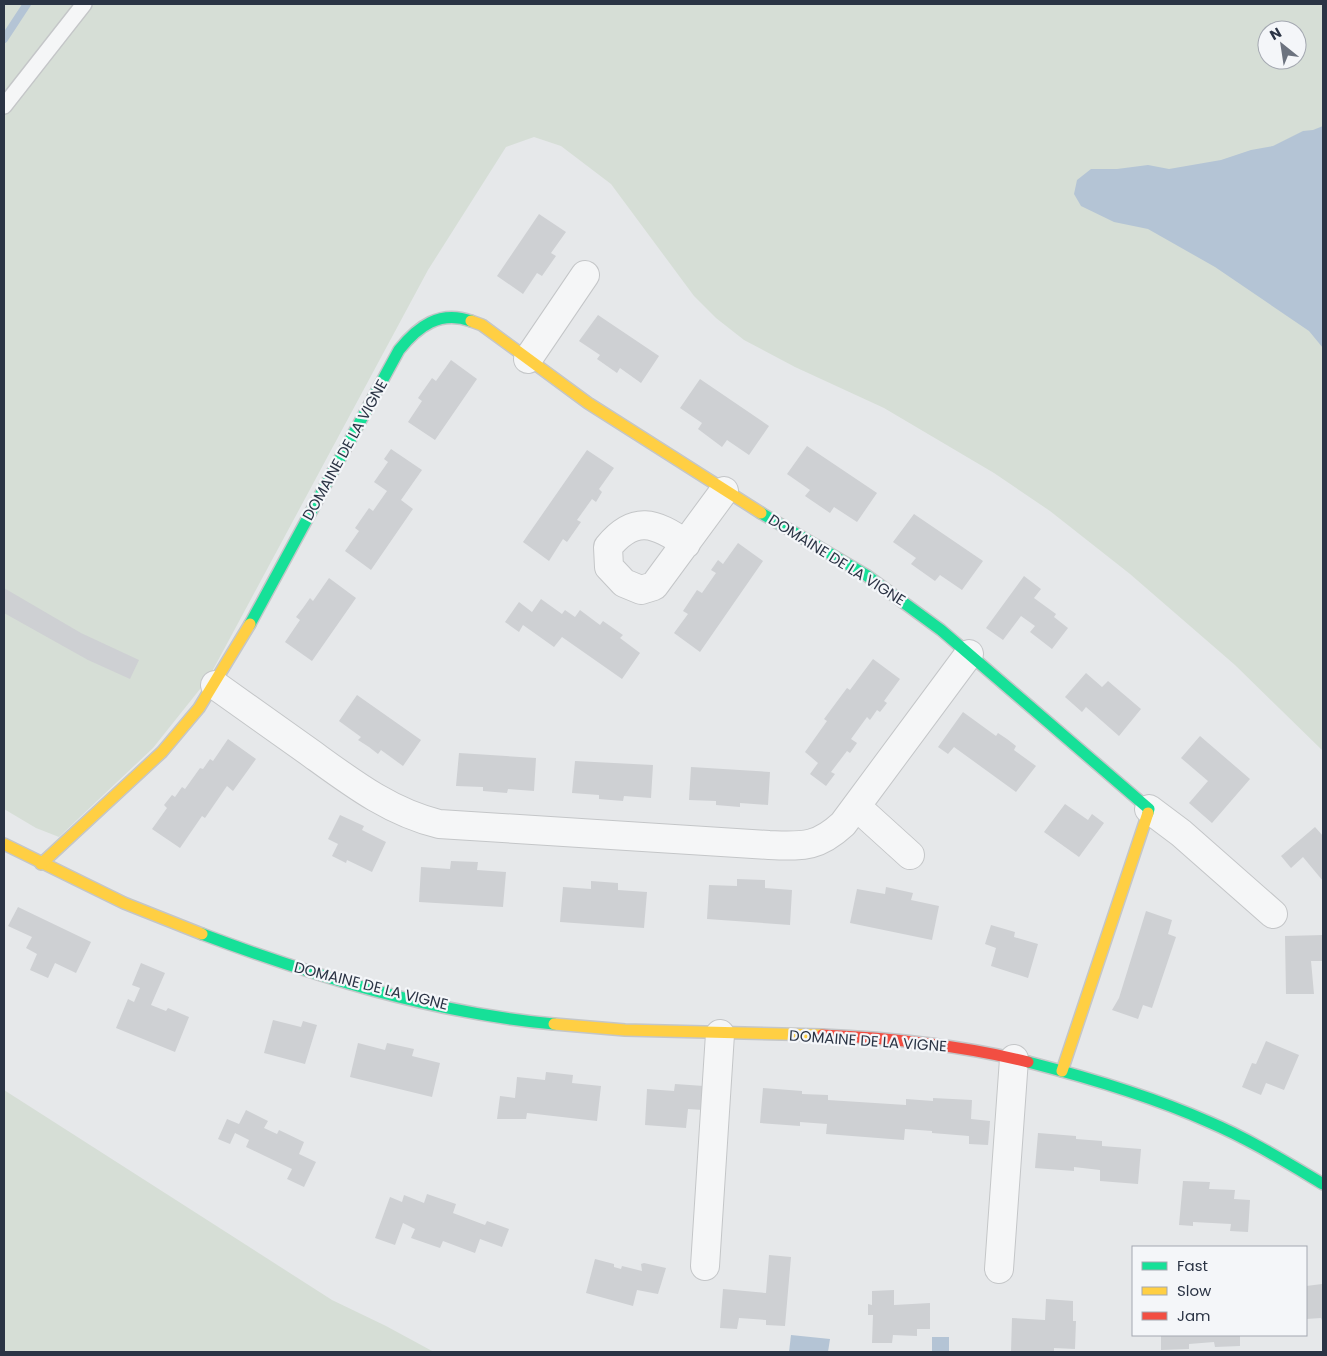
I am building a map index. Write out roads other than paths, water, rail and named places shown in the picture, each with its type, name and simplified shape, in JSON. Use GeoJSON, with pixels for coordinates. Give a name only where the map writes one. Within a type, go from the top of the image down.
{"type":"FeatureCollection","features":[{"type":"Feature","properties":{"kind":"street"},"geometry":{"type":"LineString","coordinates":[[528,359],[585,275]]}},
{"type":"Feature","properties":{"kind":"street","name":"DOMAINE DE LA VIGNE"},"geometry":{"type":"LineString","coordinates":[[41,864],[180,733],[215,685],[399,350],[411,334],[434,319],[448,317],[466,318],[482,326],[588,403],[724,491],[866,575],[941,630],[1149,808],[1181,833],[1273,914]]}},
{"type":"Feature","properties":{"kind":"street"},"geometry":{"type":"LineString","coordinates":[[686,544],[724,491]]}},
{"type":"Feature","properties":{"kind":"street"},"geometry":{"type":"LineString","coordinates":[[215,685],[381,801],[413,818],[439,824],[769,846],[799,846],[813,844],[828,837],[857,807],[969,654]]}},
{"type":"Feature","properties":{"kind":"street"},"geometry":{"type":"LineString","coordinates":[[857,807],[910,855]]}},
{"type":"Feature","properties":{"kind":"street"},"geometry":{"type":"LineString","coordinates":[[1062,1070],[1149,808]]}},
{"type":"Feature","properties":{"kind":"street","name":"DOMAINE DE LA VIGNE"},"geometry":{"type":"LineString","coordinates":[[4,844],[93,890],[184,928],[298,969],[378,990],[505,1018],[618,1030],[720,1034],[826,1035],[884,1039],[927,1043],[1014,1059],[1062,1070],[1132,1093],[1223,1128],[1260,1146],[1323,1184]]}},
{"type":"Feature","properties":{"kind":"street"},"geometry":{"type":"LineString","coordinates":[[706,1266],[720,1034]]}},
{"type":"Feature","properties":{"kind":"street"},"geometry":{"type":"LineString","coordinates":[[999,1269],[1014,1059]]}},
{"type":"Feature","properties":{"kind":"lane"},"geometry":{"type":"LineString","coordinates":[[4,106],[84,4]]}},
{"type":"Feature","properties":{"kind":"water"},"geometry":{"type":"Polygon","coordinates":[[[1323,126],[1323,348],[1309,331],[1215,267],[1148,229],[1114,222],[1081,206],[1074,194],[1077,180],[1091,169],[1117,169],[1148,165],[1169,169],[1221,160],[1251,150],[1273,146],[1303,131],[1323,126]]]}},
{"type":"Feature","properties":{"kind":"water"},"geometry":{"type":"Polygon","coordinates":[[[791,1335],[830,1339],[828,1352],[789,1352],[791,1335]]]}},
{"type":"Feature","properties":{"kind":"water"},"geometry":{"type":"Polygon","coordinates":[[[932,1337],[949,1337],[949,1352],[932,1352],[932,1337]]]}},
{"type":"Feature","properties":{"kind":"waterway"},"geometry":{"type":"LineString","coordinates":[[4,39],[27,4]]}}]}
